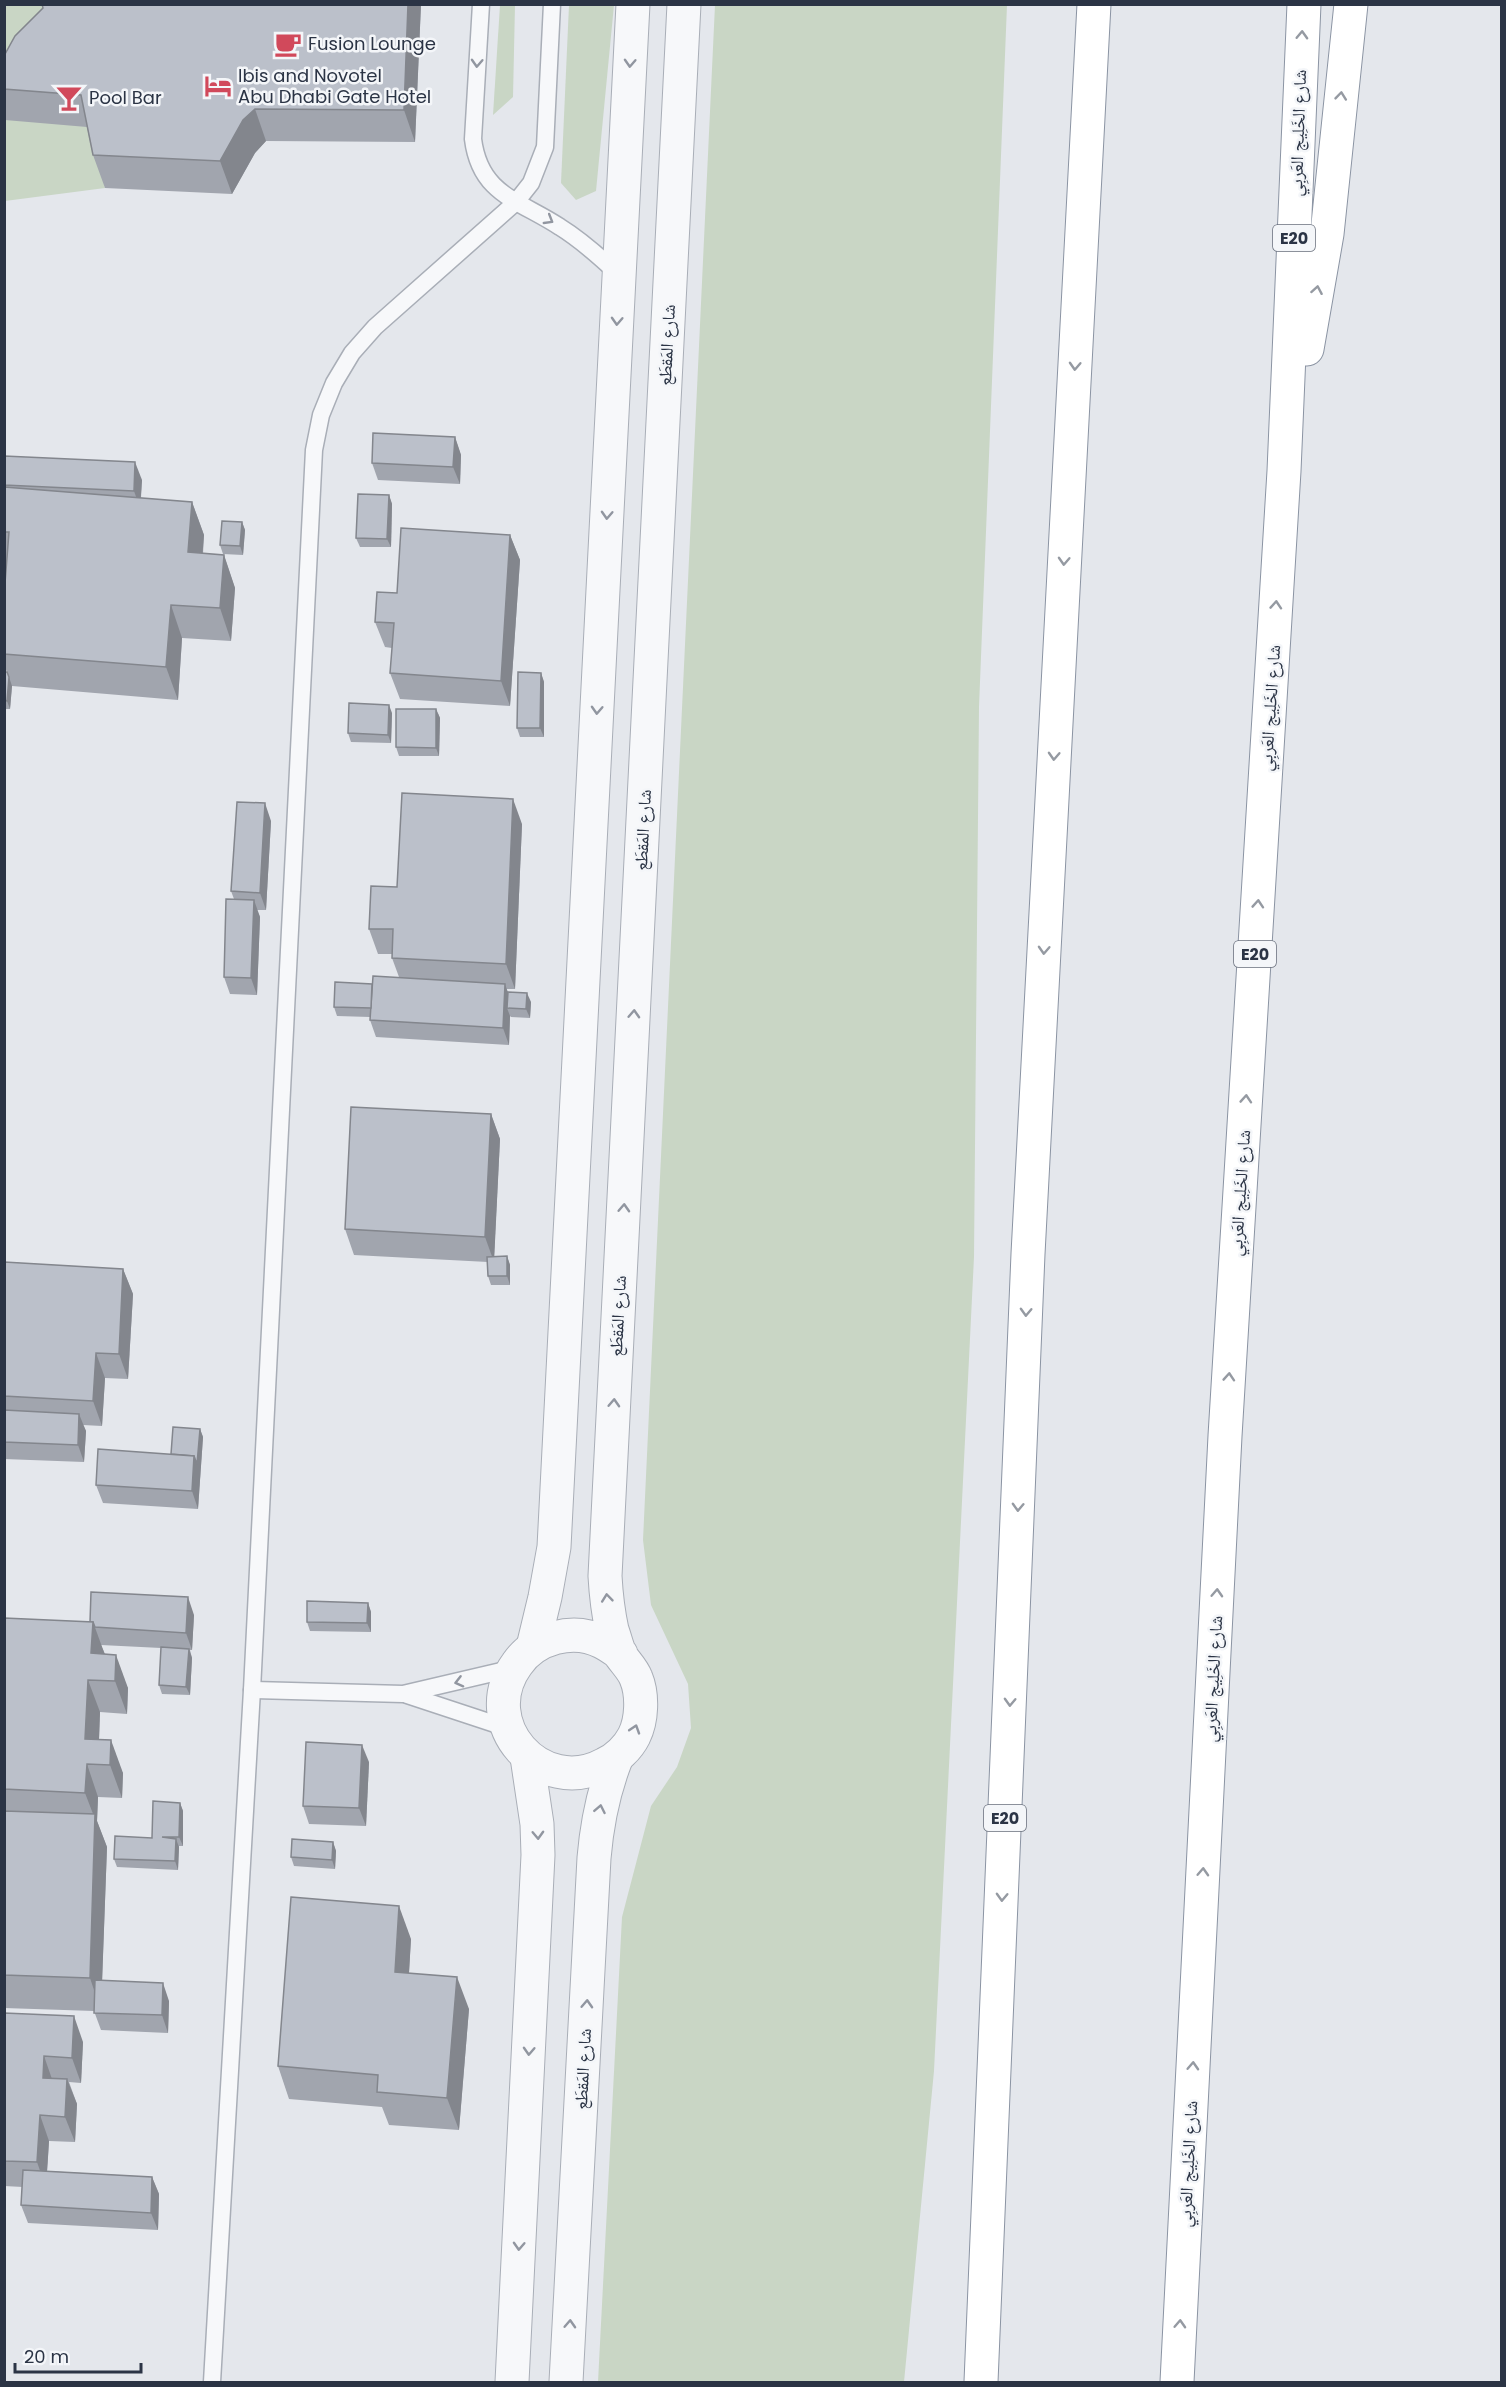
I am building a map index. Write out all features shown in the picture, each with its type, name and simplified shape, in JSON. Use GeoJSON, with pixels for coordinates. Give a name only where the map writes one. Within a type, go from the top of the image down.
{"type":"FeatureCollection","features":[{"type":"Feature","properties":{"kind":"highway"},"geometry":{"type":"LineString","coordinates":[[1075,4],[1078,308]]}},
{"type":"Feature","properties":{"kind":"highway","name":"E20"},"geometry":{"type":"LineString","coordinates":[[981,2382],[1028,1266],[1094,4]]}},
{"type":"Feature","properties":{"kind":"highway","name":"شارع الخَلِيج العَربِي"},"geometry":{"type":"LineString","coordinates":[[1177,2382],[1225,1436],[1284,471],[1304,4]]}},
{"type":"Feature","properties":{"kind":"highway"},"geometry":{"type":"LineString","coordinates":[[1284,471],[1327,234],[1351,4]]}},
{"type":"Feature","properties":{"kind":"street"},"geometry":{"type":"LineString","coordinates":[[523,1658],[554,1638],[578,1635],[601,1641],[621,1654],[637,1679],[641,1708],[634,1736],[616,1759],[595,1770],[571,1774],[547,1769],[527,1757],[516,1743],[507,1728],[503,1707],[506,1687],[523,1658],[545,1597],[554,1547],[633,4]]}},
{"type":"Feature","properties":{"kind":"street","name":"شارع المَقطَع"},"geometry":{"type":"LineString","coordinates":[[621,1654],[607,1603],[605,1576],[684,4]]}},
{"type":"Feature","properties":{"kind":"street"},"geometry":{"type":"LineString","coordinates":[[512,2382],[538,1855],[537,1824],[527,1757]]}},
{"type":"Feature","properties":{"kind":"street","name":"شارع المَقطَع"},"geometry":{"type":"LineString","coordinates":[[567,2382],[594,1858],[597,1823],[604,1790],[616,1759]]}},
{"type":"Feature","properties":{"kind":"lane"},"geometry":{"type":"LineString","coordinates":[[481,4],[473,139],[475,156],[482,172],[492,185],[571,234],[619,274]]}},
{"type":"Feature","properties":{"kind":"lane"},"geometry":{"type":"LineString","coordinates":[[212,2382],[252,1690],[314,450],[321,415],[334,383],[352,353],[375,327],[516,202],[531,183],[545,147],[552,4]]}},
{"type":"Feature","properties":{"kind":"lane"},"geometry":{"type":"LineString","coordinates":[[403,1694],[523,1658]]}},
{"type":"Feature","properties":{"kind":"lane"},"geometry":{"type":"LineString","coordinates":[[252,1690],[403,1694],[507,1728]]}},
{"type":"Feature","properties":{"kind":"green space"},"geometry":{"type":"Polygon","coordinates":[[[4,5],[43,5],[93,127],[105,188],[5,201],[4,5]]]}},
{"type":"Feature","properties":{"kind":"green space"},"geometry":{"type":"Polygon","coordinates":[[[500,5],[515,5],[513,97],[493,115],[500,5]]]}},
{"type":"Feature","properties":{"kind":"green space"},"geometry":{"type":"Polygon","coordinates":[[[569,5],[614,5],[596,191],[576,200],[561,183],[569,5]]]}},
{"type":"Feature","properties":{"kind":"green space"},"geometry":{"type":"Polygon","coordinates":[[[715,5],[1007,5],[979,707],[974,1257],[934,2071],[904,2382],[598,2382],[622,1917],[651,1806],[677,1767],[691,1728],[688,1684],[651,1605],[643,1540],[715,5]]]}},
{"type":"Feature","properties":{"kind":"building","name":"Ibis and Novotel Abu Dhabi Gate Hotel"},"geometry":{"type":"Polygon","coordinates":[[[42,4],[408,4],[404,110],[255,109],[243,120],[220,161],[93,155],[81,95],[4,89],[4,56],[15,36],[43,8],[42,4]]]}},
{"type":"Feature","properties":{"kind":"building"},"geometry":{"type":"Polygon","coordinates":[[[373,433],[455,437],[453,467],[372,463],[373,433]]]}},
{"type":"Feature","properties":{"kind":"building"},"geometry":{"type":"Polygon","coordinates":[[[4,456],[135,462],[134,491],[4,485],[4,456]]]}},
{"type":"Feature","properties":{"kind":"building"},"geometry":{"type":"Polygon","coordinates":[[[4,487],[192,502],[188,552],[224,555],[220,608],[171,605],[166,667],[4,654],[4,596],[9,532],[4,532],[4,487]]]}},
{"type":"Feature","properties":{"kind":"building"},"geometry":{"type":"Polygon","coordinates":[[[358,494],[389,495],[387,539],[356,538],[358,494]]]}},
{"type":"Feature","properties":{"kind":"building"},"geometry":{"type":"Polygon","coordinates":[[[222,521],[242,522],[240,546],[220,545],[222,521]]]}},
{"type":"Feature","properties":{"kind":"building"},"geometry":{"type":"Polygon","coordinates":[[[401,528],[510,535],[501,681],[390,673],[394,623],[375,622],[377,592],[397,593],[401,528]]]}},
{"type":"Feature","properties":{"kind":"building"},"geometry":{"type":"Polygon","coordinates":[[[4,672],[7,672],[9,677],[7,701],[4,700],[4,672]]]}},
{"type":"Feature","properties":{"kind":"building"},"geometry":{"type":"Polygon","coordinates":[[[518,672],[541,673],[540,728],[517,728],[518,672]]]}},
{"type":"Feature","properties":{"kind":"building"},"geometry":{"type":"Polygon","coordinates":[[[349,703],[389,705],[388,735],[348,733],[349,703]]]}},
{"type":"Feature","properties":{"kind":"building"},"geometry":{"type":"Polygon","coordinates":[[[396,709],[436,709],[436,748],[396,747],[396,709]]]}},
{"type":"Feature","properties":{"kind":"building"},"geometry":{"type":"Polygon","coordinates":[[[402,793],[513,799],[506,964],[392,958],[393,929],[369,929],[371,886],[397,887],[402,793]]]}},
{"type":"Feature","properties":{"kind":"building"},"geometry":{"type":"Polygon","coordinates":[[[237,802],[265,803],[260,893],[231,891],[237,802]]]}},
{"type":"Feature","properties":{"kind":"building"},"geometry":{"type":"Polygon","coordinates":[[[226,899],[254,900],[251,978],[224,977],[226,899]]]}},
{"type":"Feature","properties":{"kind":"building"},"geometry":{"type":"Polygon","coordinates":[[[373,976],[505,984],[503,1028],[370,1020],[373,976]]]}},
{"type":"Feature","properties":{"kind":"building"},"geometry":{"type":"Polygon","coordinates":[[[335,982],[372,984],[371,1008],[334,1007],[335,982]]]}},
{"type":"Feature","properties":{"kind":"building"},"geometry":{"type":"Polygon","coordinates":[[[508,992],[527,993],[526,1009],[507,1008],[508,992]]]}},
{"type":"Feature","properties":{"kind":"building"},"geometry":{"type":"Polygon","coordinates":[[[351,1107],[491,1114],[485,1237],[345,1229],[351,1107]]]}},
{"type":"Feature","properties":{"kind":"building"},"geometry":{"type":"Polygon","coordinates":[[[507,1256],[507,1276],[488,1276],[487,1257],[507,1256]]]}},
{"type":"Feature","properties":{"kind":"building"},"geometry":{"type":"Polygon","coordinates":[[[4,1262],[123,1269],[119,1354],[96,1353],[93,1401],[4,1396],[4,1262]]]}},
{"type":"Feature","properties":{"kind":"building"},"geometry":{"type":"Polygon","coordinates":[[[4,1410],[79,1414],[78,1445],[4,1442],[4,1410]]]}},
{"type":"Feature","properties":{"kind":"building"},"geometry":{"type":"Polygon","coordinates":[[[173,1427],[200,1429],[197,1464],[194,1456],[171,1454],[173,1427]]]}},
{"type":"Feature","properties":{"kind":"building"},"geometry":{"type":"Polygon","coordinates":[[[98,1449],[194,1456],[192,1491],[96,1485],[98,1449]]]}},
{"type":"Feature","properties":{"kind":"building"},"geometry":{"type":"Polygon","coordinates":[[[91,1592],[188,1597],[186,1633],[95,1627],[93,1622],[90,1622],[91,1592]]]}},
{"type":"Feature","properties":{"kind":"building"},"geometry":{"type":"Polygon","coordinates":[[[307,1601],[368,1603],[367,1623],[307,1622],[307,1601]]]}},
{"type":"Feature","properties":{"kind":"building"},"geometry":{"type":"Polygon","coordinates":[[[4,1618],[93,1622],[91,1653],[116,1655],[115,1681],[88,1680],[85,1739],[111,1740],[110,1765],[87,1764],[85,1793],[4,1789],[4,1618]]]}},
{"type":"Feature","properties":{"kind":"building"},"geometry":{"type":"Polygon","coordinates":[[[161,1647],[189,1649],[186,1687],[159,1685],[161,1647]]]}},
{"type":"Feature","properties":{"kind":"building"},"geometry":{"type":"Polygon","coordinates":[[[306,1742],[362,1745],[359,1808],[303,1806],[306,1742]]]}},
{"type":"Feature","properties":{"kind":"building"},"geometry":{"type":"Polygon","coordinates":[[[153,1801],[180,1803],[179,1837],[162,1837],[176,1839],[175,1861],[114,1859],[115,1836],[152,1838],[153,1801]]]}},
{"type":"Feature","properties":{"kind":"building"},"geometry":{"type":"Polygon","coordinates":[[[4,1811],[95,1814],[90,1978],[4,1975],[4,1811]]]}},
{"type":"Feature","properties":{"kind":"building"},"geometry":{"type":"Polygon","coordinates":[[[292,1839],[333,1842],[332,1860],[291,1857],[292,1839]]]}},
{"type":"Feature","properties":{"kind":"building"},"geometry":{"type":"Polygon","coordinates":[[[291,1897],[399,1906],[395,1972],[457,1977],[447,2098],[377,2092],[378,2075],[278,2066],[291,1897]]]}},
{"type":"Feature","properties":{"kind":"building"},"geometry":{"type":"Polygon","coordinates":[[[95,1980],[163,1983],[162,2015],[94,2013],[95,1980]]]}},
{"type":"Feature","properties":{"kind":"building"},"geometry":{"type":"Polygon","coordinates":[[[4,2013],[74,2016],[72,2058],[44,2056],[43,2078],[67,2079],[65,2117],[40,2115],[37,2162],[4,2161],[4,2013]]]}},
{"type":"Feature","properties":{"kind":"building"},"geometry":{"type":"Polygon","coordinates":[[[23,2170],[152,2177],[151,2213],[21,2205],[23,2170]]]}},
{"type":"Feature","properties":{"kind":"place","name":"Fusion Lounge"},"geometry":{"type":"Point","coordinates":[288,44]}},
{"type":"Feature","properties":{"kind":"place","name":"Ibis and Novotel Abu Dhabi Gate Hotel"},"geometry":{"type":"Point","coordinates":[218,86]}},
{"type":"Feature","properties":{"kind":"place","name":"Pool Bar"},"geometry":{"type":"Point","coordinates":[69,98]}}]}
